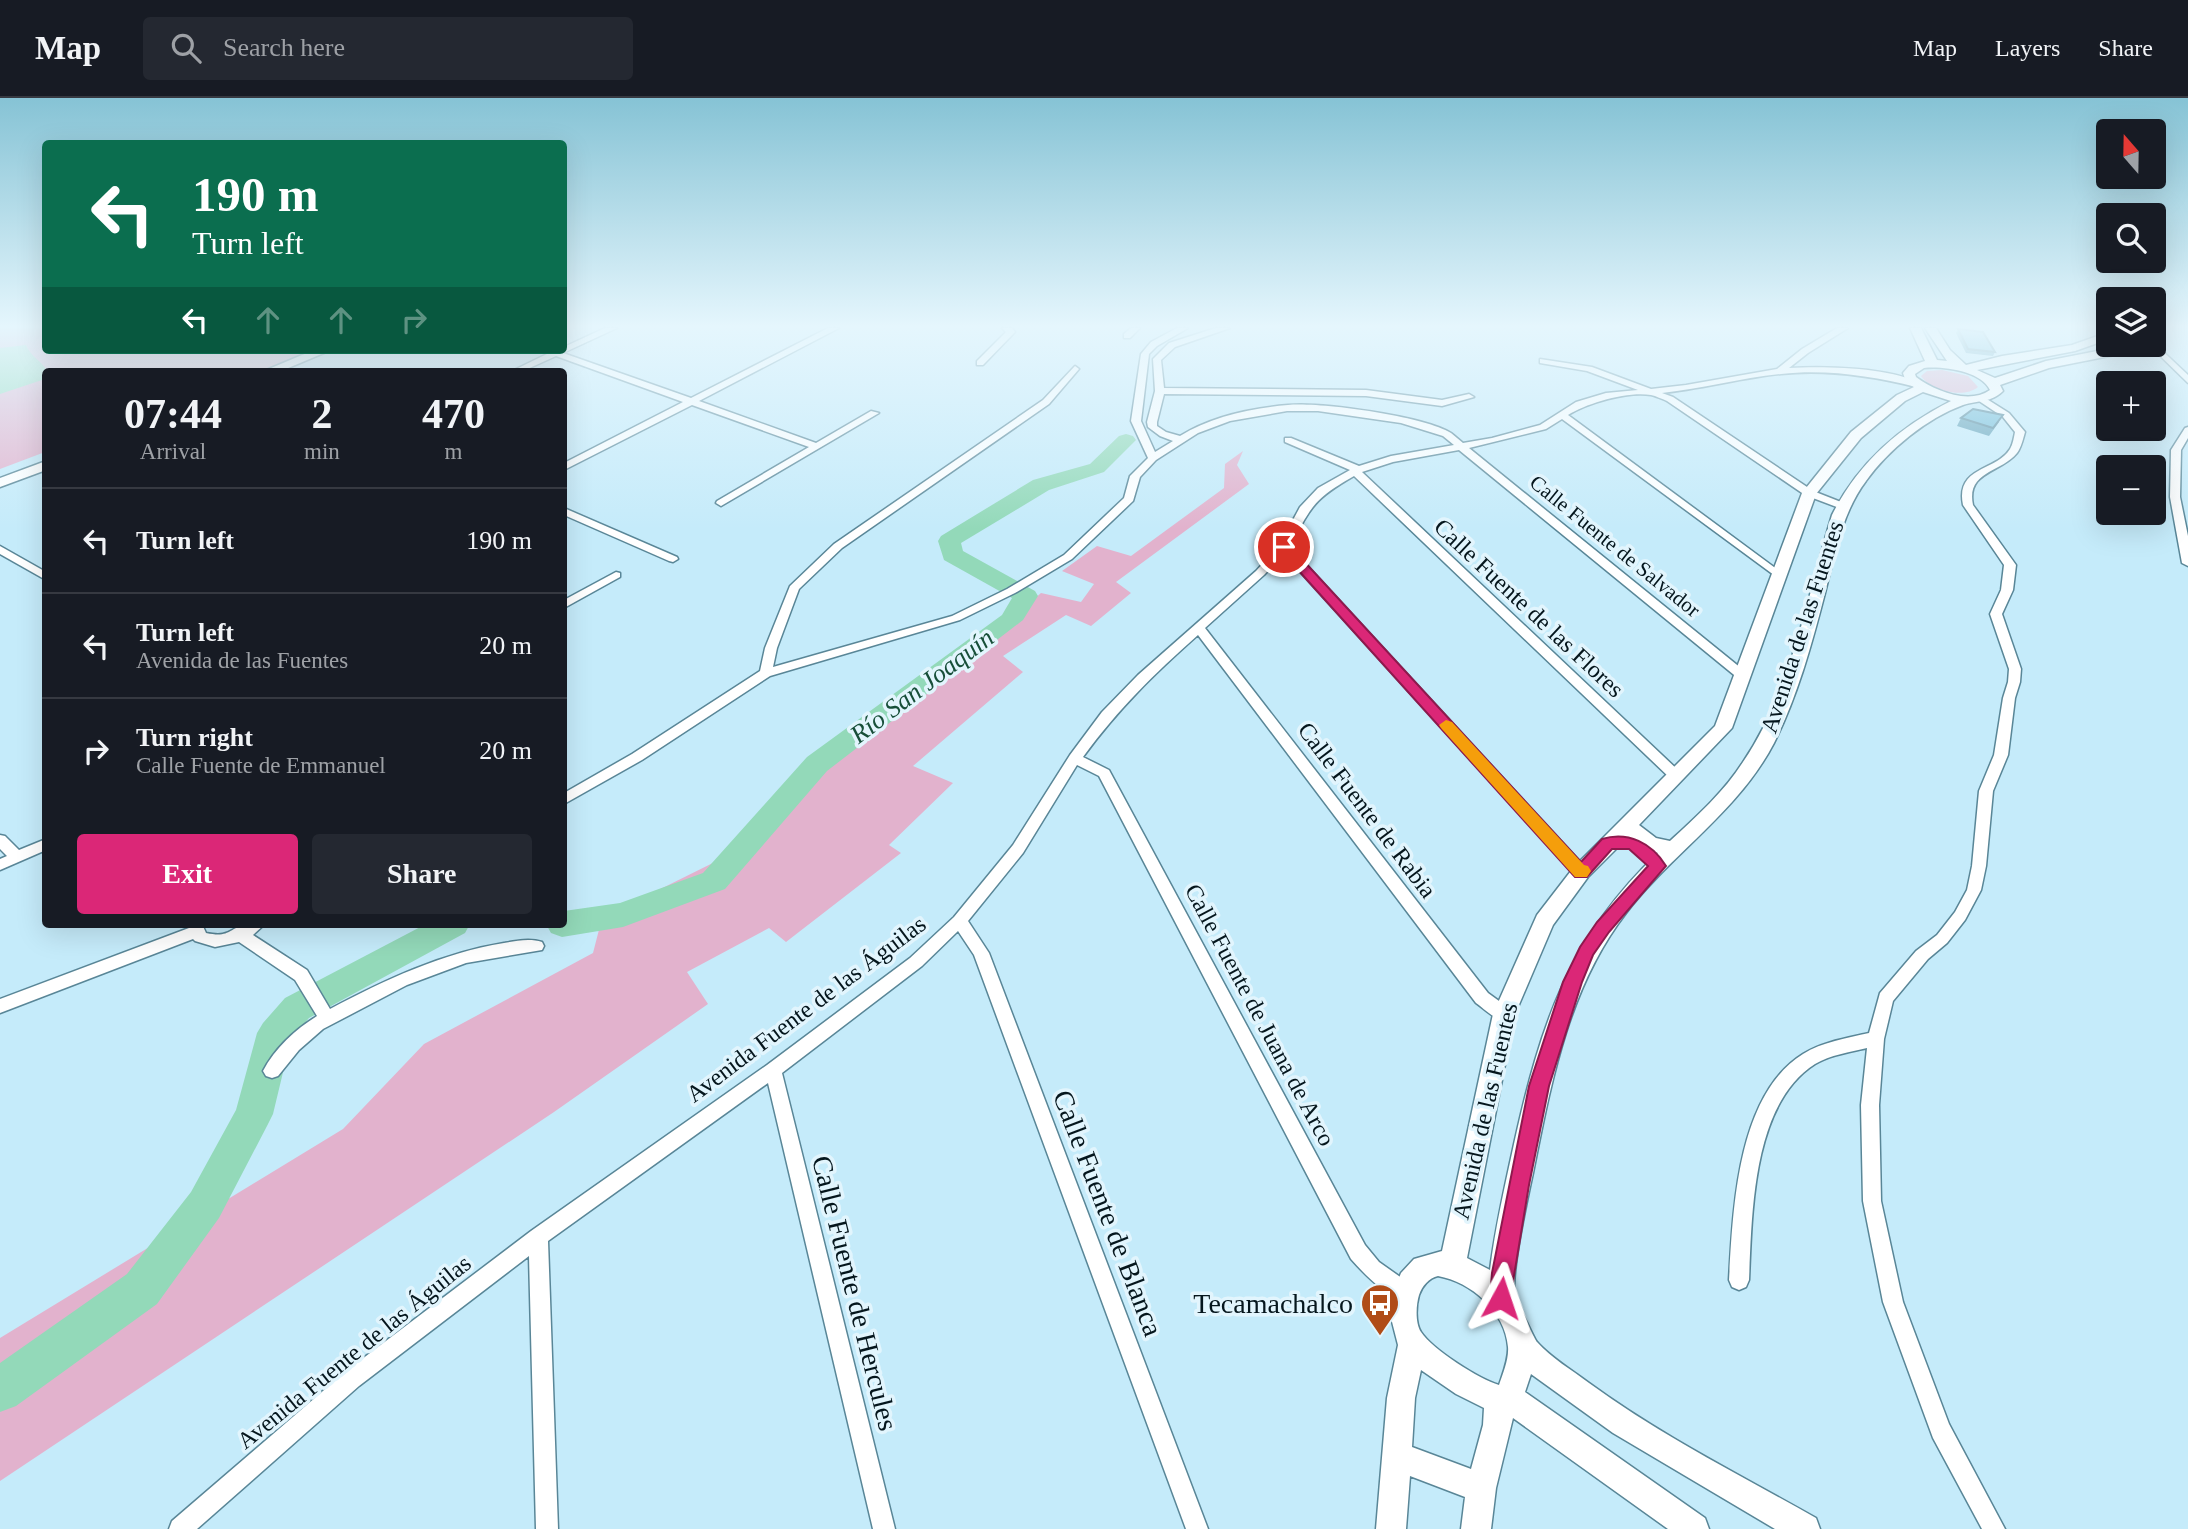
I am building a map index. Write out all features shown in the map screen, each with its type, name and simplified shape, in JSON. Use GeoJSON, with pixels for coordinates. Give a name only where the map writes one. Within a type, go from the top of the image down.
{"type":"FeatureCollection","features":[{"type":"Feature","properties":{"kind":"main road","name":"Avenida de las Fuentes"},"geometry":{"type":"LineString","coordinates":[[1452,1265],[1504,1014],[1544,921],[1581,872],[1723,728],[1809,493],[1856,435],[1906,395]]}},
{"type":"Feature","properties":{"kind":"main road"},"geometry":{"type":"LineString","coordinates":[[1956,395],[1974,399],[1986,395]]}},
{"type":"Feature","properties":{"kind":"main road","name":"Avenida de las Fuentes"},"geometry":{"type":"LineString","coordinates":[[1501,1298],[1518,1185],[1539,1086],[1569,993],[1586,952],[1603,927],[1658,866],[1718,808],[1750,767],[1763,745],[1798,654],[1842,506],[1877,458],[1926,420],[1974,399]]}},
{"type":"Feature","properties":{"kind":"main road"},"geometry":{"type":"LineString","coordinates":[[0,474],[42,458]]}},
{"type":"Feature","properties":{"kind":"main road"},"geometry":{"type":"LineString","coordinates":[[0,483],[42,467]]}},
{"type":"Feature","properties":{"kind":"main road"},"geometry":{"type":"LineString","coordinates":[[1628,823],[1640,838],[1651,845],[1677,849]]}},
{"type":"Feature","properties":{"kind":"main road"},"geometry":{"type":"LineString","coordinates":[[1608,843],[1632,844],[1644,850],[1658,866]]}},
{"type":"Feature","properties":{"kind":"main road"},"geometry":{"type":"LineString","coordinates":[[1391,1529],[1401,1398],[1412,1343],[1404,1314],[1406,1293],[1423,1268],[1438,1263],[1452,1265],[1484,1280],[1501,1298],[1518,1333],[1522,1348],[1553,1375],[1670,1451],[1805,1529]]}},
{"type":"Feature","properties":{"kind":"main road"},"geometry":{"type":"LineString","coordinates":[[1412,1343],[1477,1390],[1504,1399],[1694,1529]]}},
{"type":"Feature","properties":{"kind":"main road"},"geometry":{"type":"LineString","coordinates":[[1476,1529],[1481,1488],[1504,1399],[1522,1348]]}},
{"type":"Feature","properties":{"kind":"main road"},"geometry":{"type":"LineString","coordinates":[[1398,1457],[1481,1488]]}},
{"type":"Feature","properties":{"kind":"street"},"geometry":{"type":"LineString","coordinates":[[672,395],[817,447]]}},
{"type":"Feature","properties":{"kind":"street"},"geometry":{"type":"LineString","coordinates":[[567,465],[705,395]]}},
{"type":"Feature","properties":{"kind":"street"},"geometry":{"type":"LineString","coordinates":[[766,673],[771,648],[794,588],[838,546],[1052,395]]}},
{"type":"Feature","properties":{"kind":"street"},"geometry":{"type":"LineString","coordinates":[[567,797],[637,757],[766,673],[956,618],[1016,589],[1068,558],[1129,499],[1135,475],[1153,458],[1136,421],[1138,395]]}},
{"type":"Feature","properties":{"kind":"street"},"geometry":{"type":"LineString","coordinates":[[1157,395],[1153,427],[1163,434],[1181,440]]}},
{"type":"Feature","properties":{"kind":"street"},"geometry":{"type":"LineString","coordinates":[[1378,395],[1442,404],[1469,397]]}},
{"type":"Feature","properties":{"kind":"street","name":"Avenida Fuente de las Águilas"},"geometry":{"type":"LineString","coordinates":[[193,1524],[352,1379],[538,1237],[773,1070],[916,962],[959,921],[1018,849],[1075,758],[1107,715],[1133,687],[1284,547],[1305,508],[1322,490],[1357,470],[1402,456],[1518,436],[1543,427],[1579,404],[1619,395]]}},
{"type":"Feature","properties":{"kind":"street"},"geometry":{"type":"LineString","coordinates":[[1656,395],[1670,399],[1809,493],[1842,506]]}},
{"type":"Feature","properties":{"kind":"street"},"geometry":{"type":"LineString","coordinates":[[1974,399],[2006,415],[2020,432],[2014,451],[1974,478],[1966,486],[1964,495],[1968,505],[2010,565],[2007,590],[1996,614],[2015,669],[2014,682],[2008,698],[2001,755],[1986,791],[1974,890],[1942,939],[1922,955],[1886,998],[1876,1039],[1870,1105],[1872,1202],[1894,1301],[1941,1430],[1994,1529]]}},
{"type":"Feature","properties":{"kind":"street","name":"Calle Fuente de Salvador"},"geometry":{"type":"LineString","coordinates":[[1153,458],[1195,431],[1228,419],[1287,408],[1318,408],[1402,419],[1446,434],[1743,676]]}},
{"type":"Feature","properties":{"kind":"street"},"geometry":{"type":"LineString","coordinates":[[721,503],[874,413]]}},
{"type":"Feature","properties":{"kind":"street"},"geometry":{"type":"LineString","coordinates":[[1562,415],[1778,575]]}},
{"type":"Feature","properties":{"kind":"street"},"geometry":{"type":"LineString","coordinates":[[2188,430],[2176,450],[2175,497],[2188,563]]}},
{"type":"Feature","properties":{"kind":"street"},"geometry":{"type":"LineString","coordinates":[[1288,440],[1357,470]]}},
{"type":"Feature","properties":{"kind":"street","name":"Calle Fuente de las Flores"},"geometry":{"type":"LineString","coordinates":[[1357,470],[1675,775]]}},
{"type":"Feature","properties":{"kind":"street"},"geometry":{"type":"LineString","coordinates":[[567,512],[673,559]]}},
{"type":"Feature","properties":{"kind":"street"},"geometry":{"type":"LineString","coordinates":[[1284,547],[1581,872]]}},
{"type":"Feature","properties":{"kind":"street"},"geometry":{"type":"LineString","coordinates":[[0,549],[42,575]]}},
{"type":"Feature","properties":{"kind":"street"},"geometry":{"type":"LineString","coordinates":[[567,604],[616,575]]}},
{"type":"Feature","properties":{"kind":"street","name":"Calle Fuente de Rabia"},"geometry":{"type":"LineString","coordinates":[[1199,628],[1482,998],[1504,1014]]}},
{"type":"Feature","properties":{"kind":"street","name":"Calle Fuente de Juana de Arco"},"geometry":{"type":"LineString","coordinates":[[1075,758],[1104,773],[1358,1252],[1372,1269],[1406,1293]]}},
{"type":"Feature","properties":{"kind":"street"},"geometry":{"type":"LineString","coordinates":[[0,841],[18,857]]}},
{"type":"Feature","properties":{"kind":"street"},"geometry":{"type":"LineString","coordinates":[[0,865],[42,846]]}},
{"type":"Feature","properties":{"kind":"street","name":"Calle Fuente de Blanca"},"geometry":{"type":"LineString","coordinates":[[959,921],[981,953],[1197,1529]]}},
{"type":"Feature","properties":{"kind":"street"},"geometry":{"type":"LineString","coordinates":[[0,1006],[195,928],[200,937],[217,941],[241,935],[251,928]]}},
{"type":"Feature","properties":{"kind":"street"},"geometry":{"type":"LineString","coordinates":[[241,935],[301,975],[319,1005]]}},
{"type":"Feature","properties":{"kind":"street"},"geometry":{"type":"LineString","coordinates":[[272,1071],[296,1041],[319,1005],[448,960],[507,947],[536,946]]}},
{"type":"Feature","properties":{"kind":"street"},"geometry":{"type":"LineString","coordinates":[[1739,1280],[1743,1206],[1760,1127],[1786,1079],[1807,1060],[1835,1048],[1876,1039]]}},
{"type":"Feature","properties":{"kind":"street","name":"Calle Fuente de Hercules"},"geometry":{"type":"LineString","coordinates":[[773,1070],[884,1529]]}},
{"type":"Feature","properties":{"kind":"street"},"geometry":{"type":"LineString","coordinates":[[538,1237],[547,1529]]}},
{"type":"Feature","properties":{"kind":"shaded area"},"geometry":{"type":"Polygon","coordinates":[[[0,395],[42,395],[42,453],[0,469],[0,395]]]}},
{"type":"Feature","properties":{"kind":"shaded area"},"geometry":{"type":"Polygon","coordinates":[[[1243,451],[1237,465],[1249,484],[1116,582],[1131,593],[1091,626],[1066,615],[1003,656],[1023,672],[913,766],[953,783],[889,845],[901,853],[786,942],[769,928],[687,972],[708,1004],[554,1112],[0,1481],[0,1338],[343,1129],[424,1044],[593,953],[602,918],[739,850],[815,762],[983,644],[1041,593],[1081,602],[1094,584],[1062,571],[1097,546],[1131,556],[1224,488],[1225,464],[1243,451]]]}},
{"type":"Feature","properties":{"kind":"building"},"geometry":{"type":"Polygon","coordinates":[[[1973,409],[2003,415],[1993,428],[1961,418],[1973,409]]]}},
{"type":"Feature","properties":{"kind":"waterway","name":"Río San Joaquín"},"geometry":{"type":"LineString","coordinates":[[567,923],[623,915],[714,881],[817,764],[1011,620],[1026,596],[952,555],[949,541],[1041,485],[1097,468],[1126,440]]}},
{"type":"Feature","properties":{"kind":"waterway","name":"Río San Joaquín"},"geometry":{"type":"LineString","coordinates":[[0,1390],[142,1289],[205,1205],[254,1114],[275,1033],[297,1008],[447,928]]}},
{"type":"Feature","properties":{"kind":"slow traffic"},"geometry":{"type":"LineString","coordinates":[[1446,725],[1582,871]]}},
{"type":"Feature","properties":{"kind":"place","name":"Tecamachalco"},"geometry":{"type":"Point","coordinates":[1380,1337]}},
{"type":"Feature","properties":{"kind":"route"},"geometry":{"type":"LineString","coordinates":[[1284,547],[1581,872],[1608,843],[1632,844],[1644,850],[1658,866],[1620,905],[1586,952],[1557,1026],[1539,1086],[1518,1185],[1501,1298]]}}]}
